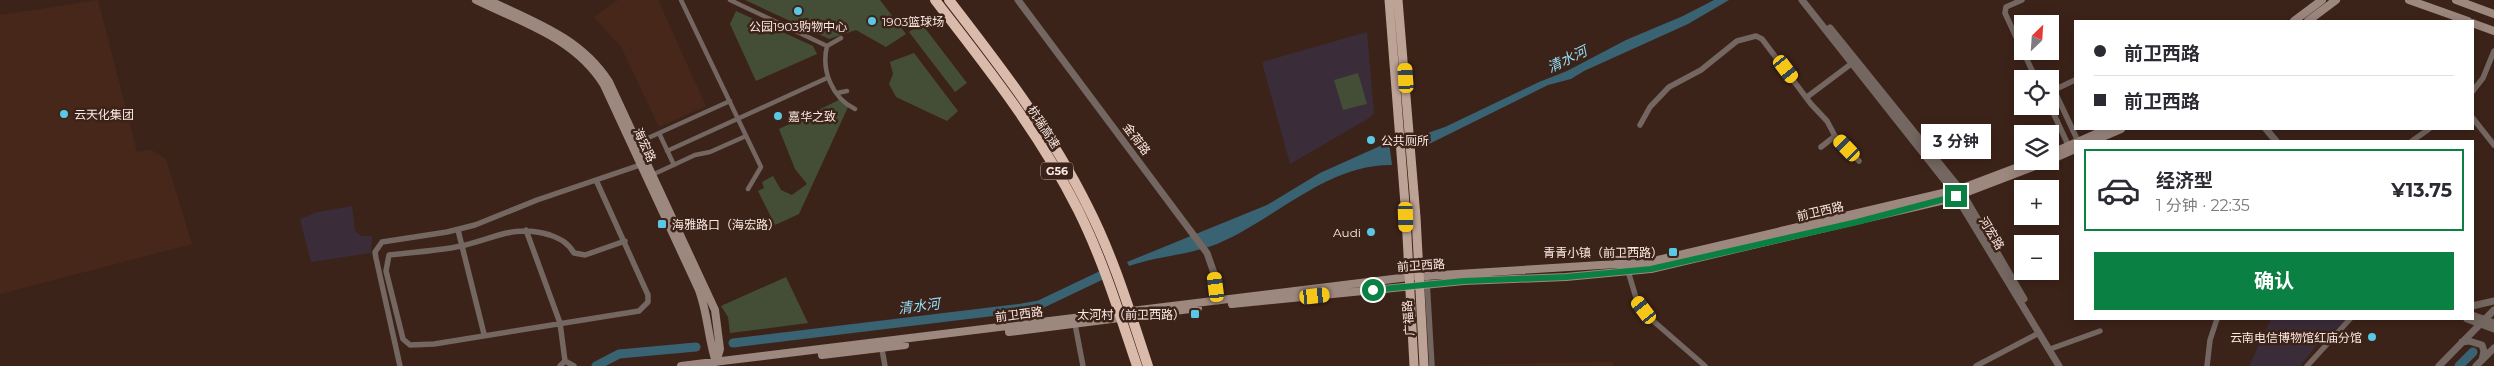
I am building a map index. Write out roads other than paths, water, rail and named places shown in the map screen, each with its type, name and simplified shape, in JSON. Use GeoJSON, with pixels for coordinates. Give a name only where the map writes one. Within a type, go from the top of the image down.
{"type":"FeatureCollection","features":[{"type":"Feature","properties":{"kind":"highway","name":"杭瑞高速"},"geometry":{"type":"LineString","coordinates":[[935,0],[1020,112],[1069,192],[1101,262],[1137,366]]}},
{"type":"Feature","properties":{"kind":"highway","name":"杭瑞高速"},"geometry":{"type":"LineString","coordinates":[[949,0],[1022,96],[1075,181],[1109,252],[1148,366]]}},
{"type":"Feature","properties":{"kind":"main road","name":"海宏路"},"geometry":{"type":"LineString","coordinates":[[476,0],[563,41],[587,62],[604,85],[644,164],[699,290],[705,305],[711,350],[718,365]]}},
{"type":"Feature","properties":{"kind":"main road","name":"海宏路"},"geometry":{"type":"LineString","coordinates":[[488,0],[565,37],[591,58],[609,82],[637,143],[644,164],[652,176],[714,310],[720,349],[718,365]]}},
{"type":"Feature","properties":{"kind":"main road","name":"广福路"},"geometry":{"type":"LineString","coordinates":[[1389,0],[1404,190],[1418,281],[1414,366]]}},
{"type":"Feature","properties":{"kind":"main road","name":"广福路"},"geometry":{"type":"LineString","coordinates":[[1398,0],[1416,217],[1424,366]]}},
{"type":"Feature","properties":{"kind":"main road"},"geometry":{"type":"LineString","coordinates":[[2295,20],[2322,0]]}},
{"type":"Feature","properties":{"kind":"main road"},"geometry":{"type":"LineString","coordinates":[[2309,20],[2336,0]]}},
{"type":"Feature","properties":{"kind":"main road"},"geometry":{"type":"LineString","coordinates":[[2411,0],[2465,20]]}},
{"type":"Feature","properties":{"kind":"main road"},"geometry":{"type":"LineString","coordinates":[[2456,0],[2494,14]]}},
{"type":"Feature","properties":{"kind":"main road"},"geometry":{"type":"LineString","coordinates":[[2474,24],[2494,31]]}},
{"type":"Feature","properties":{"kind":"main road"},"geometry":{"type":"LineString","coordinates":[[2081,140],[2105,130]]}},
{"type":"Feature","properties":{"kind":"main road"},"geometry":{"type":"LineString","coordinates":[[2095,140],[2119,130]]}},
{"type":"Feature","properties":{"kind":"main road","name":"前卫西路"},"geometry":{"type":"LineString","coordinates":[[2059,155],[2072,147]]}},
{"type":"Feature","properties":{"kind":"main road"},"geometry":{"type":"LineString","coordinates":[[2059,151],[2072,147]]}},
{"type":"Feature","properties":{"kind":"main road","name":"前卫西路"},"geometry":{"type":"LineString","coordinates":[[682,366],[718,365],[881,345],[1218,300],[1649,262],[1958,192],[2014,169]]}},
{"type":"Feature","properties":{"kind":"main road","name":"前卫西路"},"geometry":{"type":"LineString","coordinates":[[881,345],[1075,324],[1418,281],[1651,269],[1727,252],[1958,192],[2023,170]]}},
{"type":"Feature","properties":{"kind":"street"},"geometry":{"type":"LineString","coordinates":[[682,0],[761,166],[748,189]]}},
{"type":"Feature","properties":{"kind":"street"},"geometry":{"type":"LineString","coordinates":[[730,0],[827,46]]}},
{"type":"Feature","properties":{"kind":"street","name":"金荷路"},"geometry":{"type":"LineString","coordinates":[[1018,0],[1207,253],[1214,273],[1218,300]]}},
{"type":"Feature","properties":{"kind":"street","name":"河宏路"},"geometry":{"type":"LineString","coordinates":[[1802,0],[1851,64],[1958,192],[2059,366]]}},
{"type":"Feature","properties":{"kind":"street","name":"河宏路"},"geometry":{"type":"LineString","coordinates":[[1808,0],[1958,192],[2064,366]]}},
{"type":"Feature","properties":{"kind":"street"},"geometry":{"type":"LineString","coordinates":[[2014,32],[2005,13],[2006,8],[2022,0]]}},
{"type":"Feature","properties":{"kind":"street"},"geometry":{"type":"LineString","coordinates":[[1640,125],[1650,107],[1669,87],[1702,70],[1737,41],[1756,36],[1762,39],[1827,121],[1835,136],[1859,161]]}},
{"type":"Feature","properties":{"kind":"street"},"geometry":{"type":"LineString","coordinates":[[827,46],[841,39]]}},
{"type":"Feature","properties":{"kind":"street"},"geometry":{"type":"LineString","coordinates":[[827,46],[824,63],[827,78],[843,103],[855,109]]}},
{"type":"Feature","properties":{"kind":"street"},"geometry":{"type":"LineString","coordinates":[[2474,89],[2483,78],[2494,51]]}},
{"type":"Feature","properties":{"kind":"street"},"geometry":{"type":"LineString","coordinates":[[1807,97],[1851,64]]}},
{"type":"Feature","properties":{"kind":"street"},"geometry":{"type":"LineString","coordinates":[[667,151],[827,78]]}},
{"type":"Feature","properties":{"kind":"street"},"geometry":{"type":"LineString","coordinates":[[2074,80],[2054,90],[2079,140]]}},
{"type":"Feature","properties":{"kind":"street"},"geometry":{"type":"LineString","coordinates":[[837,93],[847,91]]}},
{"type":"Feature","properties":{"kind":"street"},"geometry":{"type":"LineString","coordinates":[[637,143],[730,102]]}},
{"type":"Feature","properties":{"kind":"street"},"geometry":{"type":"LineString","coordinates":[[2055,115],[2072,147]]}},
{"type":"Feature","properties":{"kind":"street"},"geometry":{"type":"LineString","coordinates":[[2474,120],[2494,145]]}},
{"type":"Feature","properties":{"kind":"street"},"geometry":{"type":"LineString","coordinates":[[2267,130],[2275,140]]}},
{"type":"Feature","properties":{"kind":"street"},"geometry":{"type":"LineString","coordinates":[[2413,140],[2428,130]]}},
{"type":"Feature","properties":{"kind":"street"},"geometry":{"type":"LineString","coordinates":[[659,133],[674,165]]}},
{"type":"Feature","properties":{"kind":"street"},"geometry":{"type":"LineString","coordinates":[[652,176],[674,165],[746,136]]}},
{"type":"Feature","properties":{"kind":"street"},"geometry":{"type":"LineString","coordinates":[[1821,147],[1835,136]]}},
{"type":"Feature","properties":{"kind":"street"},"geometry":{"type":"LineString","coordinates":[[400,366],[376,258],[378,246],[387,240],[458,230],[644,164]]}},
{"type":"Feature","properties":{"kind":"street"},"geometry":{"type":"LineString","coordinates":[[596,180],[624,241],[648,295],[648,302],[639,311],[484,334],[434,344],[410,345],[403,339],[386,270],[389,255],[461,246],[508,231],[526,230],[560,238],[574,252],[585,256],[624,241]]}},
{"type":"Feature","properties":{"kind":"street"},"geometry":{"type":"LineString","coordinates":[[458,230],[484,334]]}},
{"type":"Feature","properties":{"kind":"street"},"geometry":{"type":"LineString","coordinates":[[526,230],[560,323],[565,361]]}},
{"type":"Feature","properties":{"kind":"street"},"geometry":{"type":"LineString","coordinates":[[1628,271],[1637,300],[1651,319],[1706,366]]}},
{"type":"Feature","properties":{"kind":"street"},"geometry":{"type":"LineString","coordinates":[[1418,281],[1432,366]]}},
{"type":"Feature","properties":{"kind":"street"},"geometry":{"type":"LineString","coordinates":[[2474,306],[2494,301]]}},
{"type":"Feature","properties":{"kind":"street"},"geometry":{"type":"LineString","coordinates":[[2440,366],[2494,310]]}},
{"type":"Feature","properties":{"kind":"street"},"geometry":{"type":"LineString","coordinates":[[2474,316],[2494,329]]}},
{"type":"Feature","properties":{"kind":"street"},"geometry":{"type":"LineString","coordinates":[[2207,366],[2210,340],[2217,320]]}},
{"type":"Feature","properties":{"kind":"street"},"geometry":{"type":"LineString","coordinates":[[2307,366],[2349,320]]}},
{"type":"Feature","properties":{"kind":"street"},"geometry":{"type":"LineString","coordinates":[[2471,320],[2494,323]]}},
{"type":"Feature","properties":{"kind":"street"},"geometry":{"type":"LineString","coordinates":[[1075,324],[1083,366]]}},
{"type":"Feature","properties":{"kind":"street"},"geometry":{"type":"LineString","coordinates":[[2053,348],[2100,331]]}},
{"type":"Feature","properties":{"kind":"street"},"geometry":{"type":"LineString","coordinates":[[1976,366],[2039,333]]}},
{"type":"Feature","properties":{"kind":"street"},"geometry":{"type":"LineString","coordinates":[[2462,342],[2469,341],[2482,345],[2484,351],[2482,360]]}},
{"type":"Feature","properties":{"kind":"street"},"geometry":{"type":"LineString","coordinates":[[881,345],[886,366]]}},
{"type":"Feature","properties":{"kind":"street"},"geometry":{"type":"LineString","coordinates":[[2476,366],[2494,348]]}},
{"type":"Feature","properties":{"kind":"street"},"geometry":{"type":"LineString","coordinates":[[560,366],[565,361]]}},
{"type":"Feature","properties":{"kind":"street"},"geometry":{"type":"LineString","coordinates":[[565,361],[574,366]]}},
{"type":"Feature","properties":{"kind":"water"},"geometry":{"type":"Polygon","coordinates":[[[1714,0],[1729,0],[1688,24],[1584,71],[1571,79],[1548,85],[1423,147],[1422,135],[1445,127],[1539,82],[1567,71],[1626,40],[1683,16],[1714,0]]]}},
{"type":"Feature","properties":{"kind":"water"},"geometry":{"type":"Polygon","coordinates":[[[1389,142],[1392,165],[1368,167],[1323,183],[1238,234],[1217,244],[1196,251],[1129,266],[1127,262],[1267,205],[1320,173],[1389,142]]]}},
{"type":"Feature","properties":{"kind":"waterway","name":"清水河"},"geometry":{"type":"LineString","coordinates":[[733,343],[1039,305],[1102,275]]}},
{"type":"Feature","properties":{"kind":"waterway","name":"清水河"},"geometry":{"type":"LineString","coordinates":[[596,366],[619,354],[696,347]]}},
{"type":"Feature","properties":{"kind":"waterway"},"geometry":{"type":"LineString","coordinates":[[2459,366],[2473,352]]}},
{"type":"Feature","properties":{"kind":"place","name":"公园1903购物中心"},"geometry":{"type":"Point","coordinates":[798,11]}},
{"type":"Feature","properties":{"kind":"place","name":"1903篮球场"},"geometry":{"type":"Point","coordinates":[872,21]}},
{"type":"Feature","properties":{"kind":"place","name":"云天化集团"},"geometry":{"type":"Point","coordinates":[64,114]}},
{"type":"Feature","properties":{"kind":"place","name":"嘉华之致"},"geometry":{"type":"Point","coordinates":[778,116]}},
{"type":"Feature","properties":{"kind":"place","name":"公共厕所"},"geometry":{"type":"Point","coordinates":[1371,140]}},
{"type":"Feature","properties":{"kind":"place","name":"海雅路口（海宏路）"},"geometry":{"type":"Point","coordinates":[662,224]}},
{"type":"Feature","properties":{"kind":"place","name":"Audi"},"geometry":{"type":"Point","coordinates":[1371,232]}},
{"type":"Feature","properties":{"kind":"place","name":"青青小镇（前卫西路）"},"geometry":{"type":"Point","coordinates":[1673,252]}},
{"type":"Feature","properties":{"kind":"place","name":"太河村（前卫西路）"},"geometry":{"type":"Point","coordinates":[1195,314]}},
{"type":"Feature","properties":{"kind":"place","name":"云南电信博物馆红庙分馆"},"geometry":{"type":"Point","coordinates":[2372,337]}}]}
